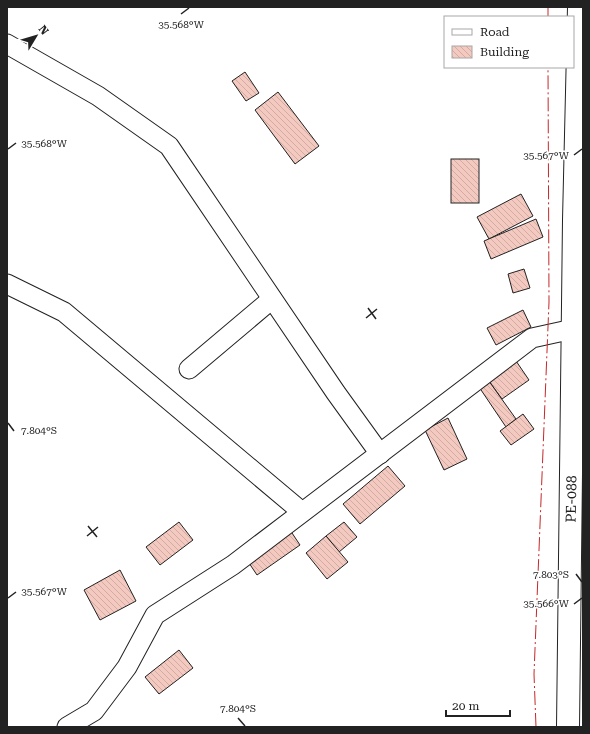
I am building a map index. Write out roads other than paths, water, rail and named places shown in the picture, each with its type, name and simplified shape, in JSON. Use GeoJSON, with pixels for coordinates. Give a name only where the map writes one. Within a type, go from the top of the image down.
{"type":"FeatureCollection","features":[{"type":"Feature","properties":{"kind":"main road","name":"PE-088"},"geometry":{"type":"LineString","coordinates":[[568,727],[579,7]]}},
{"type":"Feature","properties":{"kind":"street"},"geometry":{"type":"LineString","coordinates":[[7,44],[98,96],[169,146],[336,393],[380,454]]}},
{"type":"Feature","properties":{"kind":"street"},"geometry":{"type":"LineString","coordinates":[[7,284],[64,312],[302,512]]}},
{"type":"Feature","properties":{"kind":"street"},"geometry":{"type":"LineString","coordinates":[[189,369],[272,299]]}},
{"type":"Feature","properties":{"kind":"street"},"geometry":{"type":"LineString","coordinates":[[67,727],[94,711],[127,667],[156,615],[233,565],[532,338],[573,329]]}}]}
